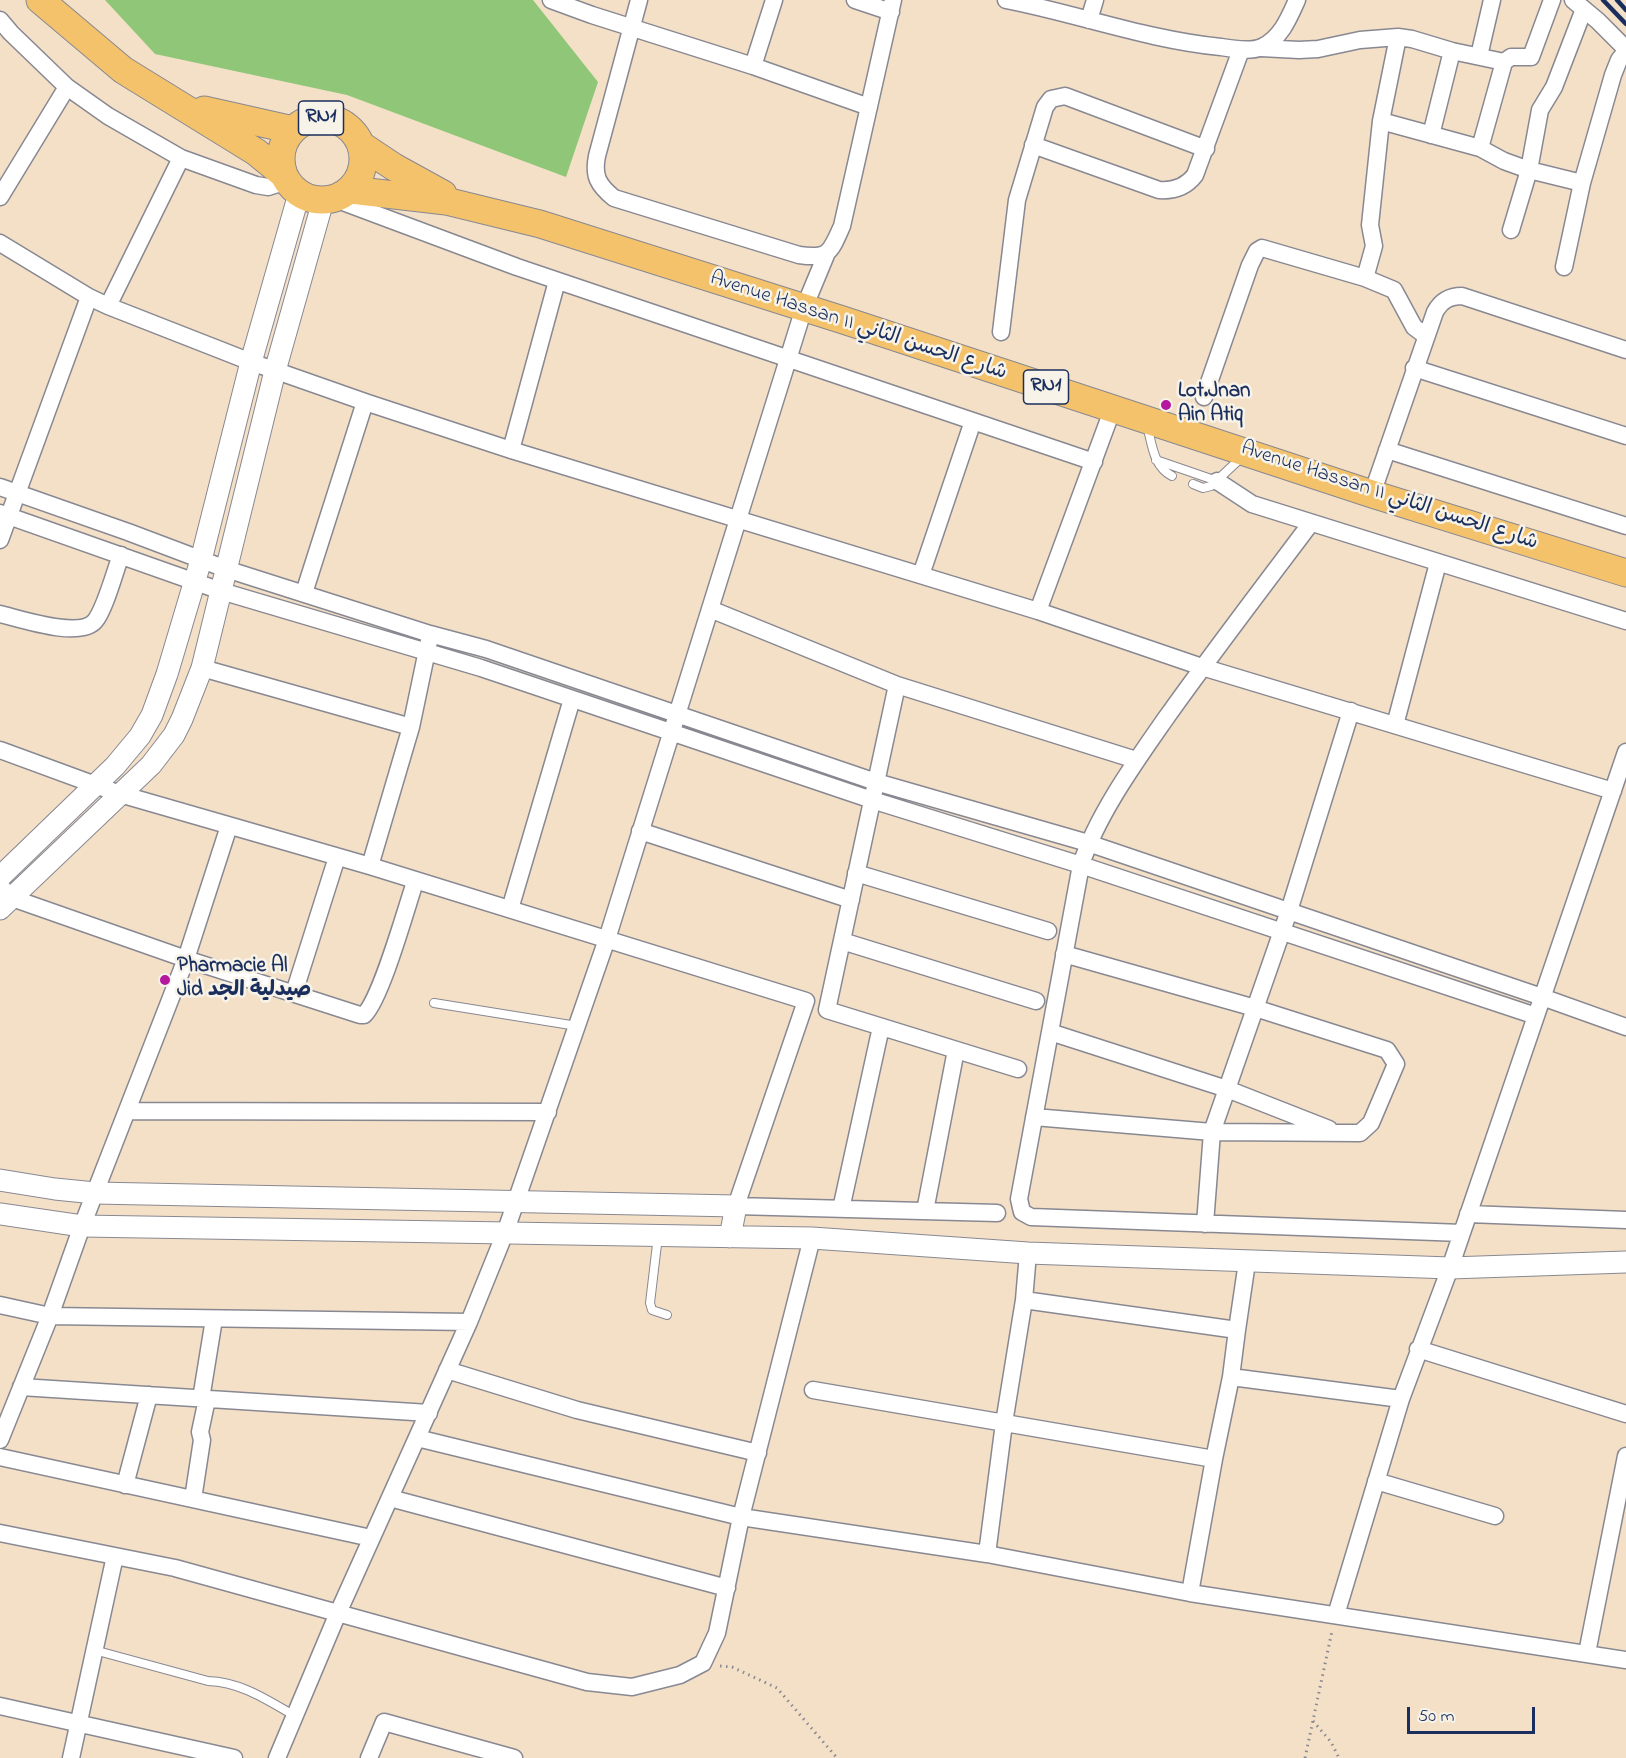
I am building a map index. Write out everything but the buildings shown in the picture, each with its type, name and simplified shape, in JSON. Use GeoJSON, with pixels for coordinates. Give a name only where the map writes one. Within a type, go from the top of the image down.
{"type":"FeatureCollection","features":[{"type":"Feature","properties":{"kind":"main road","name":"RN1"},"geometry":{"type":"LineString","coordinates":[[40,0],[123,70],[313,190]]}},
{"type":"Feature","properties":{"kind":"main road","name":"RN1"},"geometry":{"type":"LineString","coordinates":[[174,102],[229,117],[292,130]]}},
{"type":"Feature","properties":{"kind":"main road","name":"RN1"},"geometry":{"type":"LineString","coordinates":[[317,118],[331,119],[343,124],[354,133],[361,145],[363,164],[361,173],[313,190],[281,165],[283,146],[292,130],[304,122],[317,118]]}},
{"type":"Feature","properties":{"kind":"main road","name":"Avenue Hassan II شارع الحسن الثاني"},"geometry":{"type":"LineString","coordinates":[[361,145],[412,177],[466,205]]}},
{"type":"Feature","properties":{"kind":"main road","name":"Avenue Hassan II شارع الحسن الثاني"},"geometry":{"type":"LineString","coordinates":[[313,190],[407,195],[466,205],[540,224],[1145,418],[1372,494],[1626,573]]}},
{"type":"Feature","properties":{"kind":"street"},"geometry":{"type":"LineString","coordinates":[[551,0],[753,66],[869,107]]}},
{"type":"Feature","properties":{"kind":"street"},"geometry":{"type":"LineString","coordinates":[[639,0],[595,169],[597,181],[614,198],[799,255],[815,257],[826,255]]}},
{"type":"Feature","properties":{"kind":"street"},"geometry":{"type":"LineString","coordinates":[[753,66],[774,0]]}},
{"type":"Feature","properties":{"kind":"street"},"geometry":{"type":"LineString","coordinates":[[277,1758],[338,1613],[469,1322],[505,1233],[607,939],[804,308],[826,255],[832,249],[842,226],[892,6],[855,0]]}},
{"type":"Feature","properties":{"kind":"street"},"geometry":{"type":"LineString","coordinates":[[1006,0],[1023,2],[1170,40],[1241,50],[1318,49],[1360,40],[1398,37],[1504,62]]}},
{"type":"Feature","properties":{"kind":"street"},"geometry":{"type":"LineString","coordinates":[[1089,20],[1095,0]]}},
{"type":"Feature","properties":{"kind":"street"},"geometry":{"type":"LineString","coordinates":[[1261,48],[1286,26],[1297,0]]}},
{"type":"Feature","properties":{"kind":"street"},"geometry":{"type":"LineString","coordinates":[[1479,56],[1492,0]]}},
{"type":"Feature","properties":{"kind":"street"},"geometry":{"type":"LineString","coordinates":[[1480,148],[1504,62],[1511,57],[1531,57],[1552,0]]}},
{"type":"Feature","properties":{"kind":"street"},"geometry":{"type":"LineString","coordinates":[[1511,230],[1529,170],[1540,110],[1554,87],[1579,4],[1626,50],[1613,75],[1582,183],[1564,267]]}},
{"type":"Feature","properties":{"kind":"street"},"geometry":{"type":"LineString","coordinates":[[0,20],[67,87],[108,116],[181,159],[256,185],[313,190],[557,281],[1094,462]]}},
{"type":"Feature","properties":{"kind":"street"},"geometry":{"type":"LineString","coordinates":[[1365,278],[1374,246],[1370,225],[1381,121],[1398,37]]}},
{"type":"Feature","properties":{"kind":"street"},"geometry":{"type":"LineString","coordinates":[[1033,145],[1159,190],[1179,188],[1190,182],[1195,175],[1241,50]]}},
{"type":"Feature","properties":{"kind":"street"},"geometry":{"type":"LineString","coordinates":[[1431,135],[1452,51]]}},
{"type":"Feature","properties":{"kind":"street"},"geometry":{"type":"LineString","coordinates":[[0,197],[67,87]]}},
{"type":"Feature","properties":{"kind":"street"},"geometry":{"type":"LineString","coordinates":[[1001,332],[1017,200],[1047,102],[1060,96],[1206,149]]}},
{"type":"Feature","properties":{"kind":"street"},"geometry":{"type":"LineString","coordinates":[[1381,121],[1480,148],[1504,161],[1529,170],[1582,183]]}},
{"type":"Feature","properties":{"kind":"street"},"geometry":{"type":"LineString","coordinates":[[108,306],[181,159]]}},
{"type":"Feature","properties":{"kind":"street"},"geometry":{"type":"LineString","coordinates":[[0,877],[127,752],[140,736],[152,715],[167,674],[201,560],[251,362],[313,190]]}},
{"type":"Feature","properties":{"kind":"street"},"geometry":{"type":"LineString","coordinates":[[313,190],[275,371],[202,668],[174,735],[151,765],[4,897],[360,1015],[366,1013],[380,986],[416,882]]}},
{"type":"Feature","properties":{"kind":"street"},"geometry":{"type":"LineString","coordinates":[[1,248],[108,306],[275,371],[365,402],[511,450],[1038,611],[1202,667],[1613,791]]}},
{"type":"Feature","properties":{"kind":"street"},"geometry":{"type":"LineString","coordinates":[[1204,398],[1250,265],[1257,251],[1262,248],[1365,278],[1394,290],[1414,327],[1426,336]]}},
{"type":"Feature","properties":{"kind":"street"},"geometry":{"type":"LineString","coordinates":[[511,450],[557,281]]}},
{"type":"Feature","properties":{"kind":"street"},"geometry":{"type":"LineString","coordinates":[[1372,494],[1414,368],[1439,305],[1445,299],[1462,296],[1626,350]]}},
{"type":"Feature","properties":{"kind":"street"},"geometry":{"type":"LineString","coordinates":[[0,540],[4,515],[17,493],[89,297]]}},
{"type":"Feature","properties":{"kind":"street"},"geometry":{"type":"LineString","coordinates":[[1414,368],[1626,436]]}},
{"type":"Feature","properties":{"kind":"street"},"geometry":{"type":"LineString","coordinates":[[304,593],[365,402]]}},
{"type":"Feature","properties":{"kind":"street"},"geometry":{"type":"LineString","coordinates":[[1038,611],[1113,408]]}},
{"type":"Feature","properties":{"kind":"street"},"geometry":{"type":"LineString","coordinates":[[921,575],[973,421]]}},
{"type":"Feature","properties":{"kind":"street"},"geometry":{"type":"LineString","coordinates":[[1387,450],[1626,526]]}},
{"type":"Feature","properties":{"kind":"street"},"geometry":{"type":"LineString","coordinates":[[1217,481],[1252,504],[1626,621]]}},
{"type":"Feature","properties":{"kind":"street"},"geometry":{"type":"LineString","coordinates":[[0,488],[226,569],[430,634],[486,649],[876,782],[1088,843],[1542,997],[1626,1028]]}},
{"type":"Feature","properties":{"kind":"street"},"geometry":{"type":"LineString","coordinates":[[4,515],[221,591],[427,652],[872,800],[1081,865],[1536,1016]]}},
{"type":"Feature","properties":{"kind":"street"},"geometry":{"type":"LineString","coordinates":[[1311,523],[1202,667],[1136,760],[1088,843],[1081,865],[1018,1199],[1022,1212],[1031,1218],[1462,1233]]}},
{"type":"Feature","properties":{"kind":"street"},"geometry":{"type":"LineString","coordinates":[[0,614],[71,630],[89,627],[99,616],[121,555]]}},
{"type":"Feature","properties":{"kind":"street"},"geometry":{"type":"LineString","coordinates":[[1395,725],[1438,562]]}},
{"type":"Feature","properties":{"kind":"street"},"geometry":{"type":"LineString","coordinates":[[710,609],[897,685],[1136,760]]}},
{"type":"Feature","properties":{"kind":"street"},"geometry":{"type":"LineString","coordinates":[[370,866],[411,727],[430,634]]}},
{"type":"Feature","properties":{"kind":"street"},"geometry":{"type":"LineString","coordinates":[[202,668],[411,727]]}},
{"type":"Feature","properties":{"kind":"street"},"geometry":{"type":"LineString","coordinates":[[897,685],[827,1010],[1018,1069]]}},
{"type":"Feature","properties":{"kind":"street"},"geometry":{"type":"LineString","coordinates":[[510,909],[572,699]]}},
{"type":"Feature","properties":{"kind":"street"},"geometry":{"type":"LineString","coordinates":[[1205,1224],[1212,1132],[1289,911],[1351,711]]}},
{"type":"Feature","properties":{"kind":"street"},"geometry":{"type":"LineString","coordinates":[[0,750],[120,794],[370,866],[806,1001],[736,1206],[730,1237]]}},
{"type":"Feature","properties":{"kind":"street"},"geometry":{"type":"LineString","coordinates":[[1336,1615],[1418,1349],[1450,1268],[1626,752]]}},
{"type":"Feature","properties":{"kind":"street"},"geometry":{"type":"LineString","coordinates":[[0,1440],[50,1316],[82,1226],[186,958],[229,826]]}},
{"type":"Feature","properties":{"kind":"street"},"geometry":{"type":"LineString","coordinates":[[640,831],[851,900]]}},
{"type":"Feature","properties":{"kind":"street"},"geometry":{"type":"LineString","coordinates":[[294,993],[337,857]]}},
{"type":"Feature","properties":{"kind":"street"},"geometry":{"type":"LineString","coordinates":[[856,873],[1048,931]]}},
{"type":"Feature","properties":{"kind":"street"},"geometry":{"type":"LineString","coordinates":[[842,941],[1036,1001]]}},
{"type":"Feature","properties":{"kind":"street"},"geometry":{"type":"LineString","coordinates":[[1034,1117],[1212,1132],[1360,1133],[1371,1123],[1396,1064],[1387,1050],[1255,1008],[1064,954]]}},
{"type":"Feature","properties":{"kind":"street"},"geometry":{"type":"LineString","coordinates":[[841,1209],[880,1027]]}},
{"type":"Feature","properties":{"kind":"street"},"geometry":{"type":"LineString","coordinates":[[1050,1032],[1227,1089],[1338,1133]]}},
{"type":"Feature","properties":{"kind":"street"},"geometry":{"type":"LineString","coordinates":[[925,1211],[956,1050]]}},
{"type":"Feature","properties":{"kind":"street"},"geometry":{"type":"LineString","coordinates":[[127,1111],[548,1112]]}},
{"type":"Feature","properties":{"kind":"street"},"geometry":{"type":"LineString","coordinates":[[0,1180],[45,1188],[95,1193],[997,1213]]}},
{"type":"Feature","properties":{"kind":"street"},"geometry":{"type":"LineString","coordinates":[[0,1214],[82,1226],[812,1238],[1029,1253],[1450,1268],[1626,1262]]}},
{"type":"Feature","properties":{"kind":"street"},"geometry":{"type":"LineString","coordinates":[[1468,1214],[1626,1220]]}},
{"type":"Feature","properties":{"kind":"street"},"geometry":{"type":"LineString","coordinates":[[0,1533],[175,1568],[587,1682],[632,1687],[680,1676],[704,1663],[717,1633],[741,1517],[812,1238]]}},
{"type":"Feature","properties":{"kind":"street"},"geometry":{"type":"LineString","coordinates":[[987,1554],[1029,1253]]}},
{"type":"Feature","properties":{"kind":"street"},"geometry":{"type":"LineString","coordinates":[[1190,1593],[1231,1377],[1247,1262]]}},
{"type":"Feature","properties":{"kind":"street"},"geometry":{"type":"LineString","coordinates":[[1024,1300],[1236,1330]]}},
{"type":"Feature","properties":{"kind":"street"},"geometry":{"type":"LineString","coordinates":[[0,1305],[50,1316],[469,1322]]}},
{"type":"Feature","properties":{"kind":"street"},"geometry":{"type":"LineString","coordinates":[[193,1499],[202,1440],[200,1432],[214,1319]]}},
{"type":"Feature","properties":{"kind":"street"},"geometry":{"type":"LineString","coordinates":[[1418,1349],[1626,1414]]}},
{"type":"Feature","properties":{"kind":"street"},"geometry":{"type":"LineString","coordinates":[[447,1370],[577,1410],[758,1453]]}},
{"type":"Feature","properties":{"kind":"street"},"geometry":{"type":"LineString","coordinates":[[1231,1377],[1401,1400]]}},
{"type":"Feature","properties":{"kind":"street"},"geometry":{"type":"LineString","coordinates":[[21,1387],[429,1413]]}},
{"type":"Feature","properties":{"kind":"street"},"geometry":{"type":"LineString","coordinates":[[813,1389],[1214,1459]]}},
{"type":"Feature","properties":{"kind":"street"},"geometry":{"type":"LineString","coordinates":[[125,1485],[149,1395]]}},
{"type":"Feature","properties":{"kind":"street"},"geometry":{"type":"LineString","coordinates":[[417,1438],[741,1517],[987,1554],[1190,1593],[1626,1660]]}},
{"type":"Feature","properties":{"kind":"street"},"geometry":{"type":"LineString","coordinates":[[1587,1653],[1626,1456]]}},
{"type":"Feature","properties":{"kind":"street"},"geometry":{"type":"LineString","coordinates":[[0,1457],[372,1538]]}},
{"type":"Feature","properties":{"kind":"street"},"geometry":{"type":"LineString","coordinates":[[1376,1481],[1495,1516]]}},
{"type":"Feature","properties":{"kind":"street"},"geometry":{"type":"LineString","coordinates":[[390,1498],[727,1588]]}},
{"type":"Feature","properties":{"kind":"street"},"geometry":{"type":"LineString","coordinates":[[71,1758],[115,1556]]}},
{"type":"Feature","properties":{"kind":"street"},"geometry":{"type":"LineString","coordinates":[[0,1706],[234,1758]]}},
{"type":"Feature","properties":{"kind":"street"},"geometry":{"type":"LineString","coordinates":[[369,1758],[384,1722],[514,1758]]}},
{"type":"Feature","properties":{"kind":"lane"},"geometry":{"type":"LineString","coordinates":[[1145,418],[1156,460],[1162,470],[1172,476]]}},
{"type":"Feature","properties":{"kind":"lane"},"geometry":{"type":"LineString","coordinates":[[1193,484],[1208,488],[1248,452]]}},
{"type":"Feature","properties":{"kind":"lane"},"geometry":{"type":"LineString","coordinates":[[1156,460],[1217,481]]}},
{"type":"Feature","properties":{"kind":"lane"},"geometry":{"type":"LineString","coordinates":[[434,1003],[577,1026]]}},
{"type":"Feature","properties":{"kind":"lane"},"geometry":{"type":"LineString","coordinates":[[658,1236],[650,1303],[652,1310],[667,1315]]}},
{"type":"Feature","properties":{"kind":"lane"},"geometry":{"type":"LineString","coordinates":[[94,1650],[248,1690],[295,1716]]}},
{"type":"Feature","properties":{"kind":"path"},"geometry":{"type":"LineString","coordinates":[[1305,1758],[1336,1615]]}},
{"type":"Feature","properties":{"kind":"path"},"geometry":{"type":"LineString","coordinates":[[704,1663],[732,1667],[777,1688],[837,1758]]}},
{"type":"Feature","properties":{"kind":"path"},"geometry":{"type":"LineString","coordinates":[[1313,1721],[1331,1742],[1339,1758]]}},
{"type":"Feature","properties":{"kind":"green space"},"geometry":{"type":"Polygon","coordinates":[[[105,0],[533,0],[598,82],[566,177],[347,95],[155,54],[105,0]]]}},
{"type":"Feature","properties":{"kind":"railway"},"geometry":{"type":"LineString","coordinates":[[1603,0],[1626,24]]}},
{"type":"Feature","properties":{"kind":"railway"},"geometry":{"type":"LineString","coordinates":[[1617,0],[1626,10]]}},
{"type":"Feature","properties":{"kind":"place","name":"Lot.Jnan Ain Atiq"},"geometry":{"type":"Point","coordinates":[1166,405]}},
{"type":"Feature","properties":{"kind":"place","name":"Pharmacie Al Jid صيدلية الجد"},"geometry":{"type":"Point","coordinates":[165,980]}}]}
